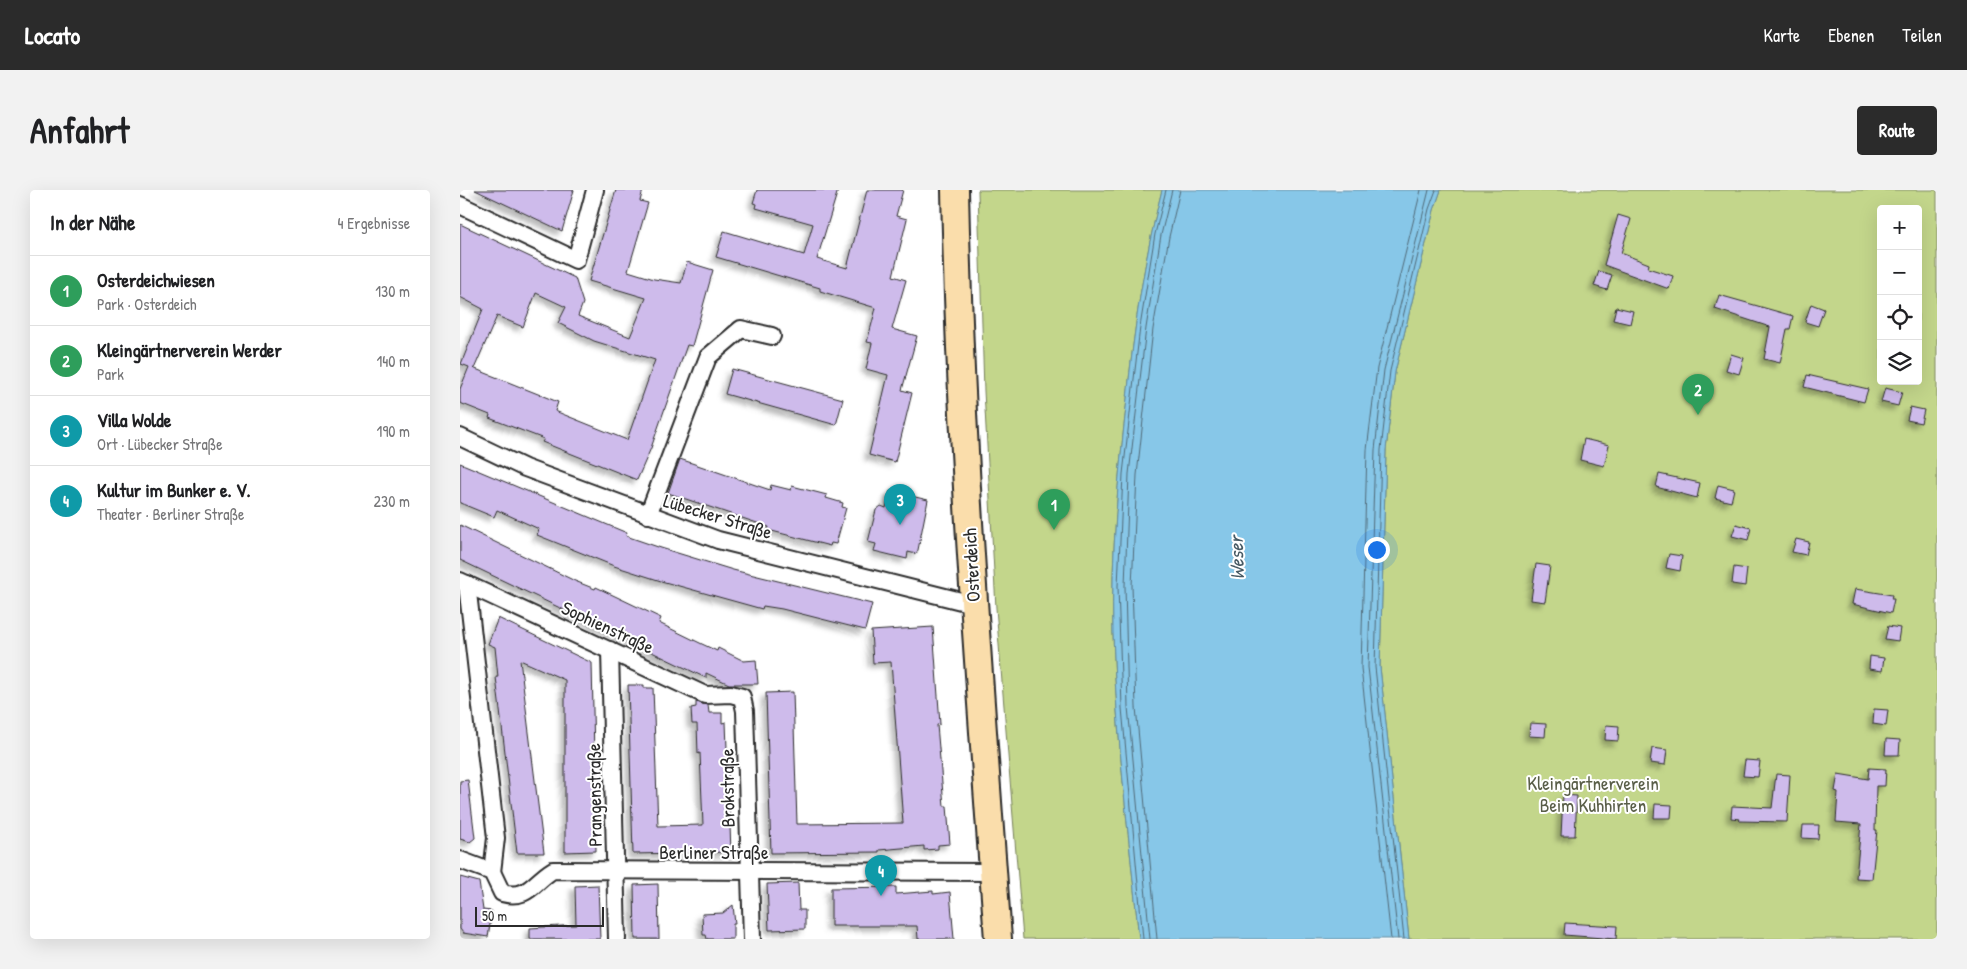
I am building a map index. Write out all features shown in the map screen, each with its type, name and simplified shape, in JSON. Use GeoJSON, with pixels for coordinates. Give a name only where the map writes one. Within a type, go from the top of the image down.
{"type":"FeatureCollection","features":[{"type":"Feature","properties":{"kind":"main road","name":"Osterdeich"},"geometry":{"type":"LineString","coordinates":[[955,190],[962,393],[974,604],[998,939]]}},
{"type":"Feature","properties":{"kind":"street"},"geometry":{"type":"LineString","coordinates":[[460,205],[576,260],[595,190]]}},
{"type":"Feature","properties":{"kind":"street"},"geometry":{"type":"LineString","coordinates":[[648,515],[708,356],[741,329],[772,336]]}},
{"type":"Feature","properties":{"kind":"street","name":"Lübecker Straße"},"geometry":{"type":"LineString","coordinates":[[460,437],[525,468],[648,515],[737,546],[974,604]]}},
{"type":"Feature","properties":{"kind":"street"},"geometry":{"type":"LineString","coordinates":[[460,860],[492,872],[496,838],[464,582]]}},
{"type":"Feature","properties":{"kind":"street","name":"Sophienstraße"},"geometry":{"type":"LineString","coordinates":[[464,582],[705,695],[731,694],[742,697]]}},
{"type":"Feature","properties":{"kind":"street","name":"Prangenstraße"},"geometry":{"type":"LineString","coordinates":[[610,650],[617,939]]}},
{"type":"Feature","properties":{"kind":"street","name":"Brokstraße"},"geometry":{"type":"LineString","coordinates":[[742,697],[745,710],[752,939]]}},
{"type":"Feature","properties":{"kind":"street","name":"Berliner Straße"},"geometry":{"type":"LineString","coordinates":[[492,872],[502,893],[513,896],[524,894],[553,870],[615,872],[993,872]]}},
{"type":"Feature","properties":{"kind":"green space"},"geometry":{"type":"Polygon","coordinates":[[[978,190],[1162,190],[1140,294],[1133,346],[1118,486],[1113,574],[1113,633],[1117,710],[1139,939],[1023,939],[996,608],[984,391],[978,190]]]}},
{"type":"Feature","properties":{"kind":"green space","name":"Kleingärtnerverein Beim Kuhhirten"},"geometry":{"type":"Polygon","coordinates":[[[1441,190],[1937,190],[1937,939],[1409,939],[1380,667],[1386,450],[1395,372],[1434,210],[1441,190]]]}},
{"type":"Feature","properties":{"kind":"water","name":"Weser"},"geometry":{"type":"Polygon","coordinates":[[[1162,190],[1441,190],[1434,210],[1395,372],[1386,450],[1380,667],[1409,939],[1139,939],[1117,710],[1113,633],[1113,574],[1118,486],[1133,346],[1140,294],[1162,190]]]}},
{"type":"Feature","properties":{"kind":"building"},"geometry":{"type":"Polygon","coordinates":[[[475,190],[574,190],[562,231],[475,190]]]}},
{"type":"Feature","properties":{"kind":"building"},"geometry":{"type":"Polygon","coordinates":[[[616,190],[643,190],[640,201],[648,203],[628,271],[654,279],[681,283],[687,262],[713,270],[692,346],[687,345],[651,448],[637,480],[542,442],[544,439],[489,418],[490,415],[460,403],[460,389],[469,367],[461,364],[483,309],[460,297],[460,224],[575,278],[583,303],[578,316],[630,337],[646,298],[589,281],[616,190]],[[536,293],[523,327],[497,316],[474,368],[558,402],[555,411],[627,440],[655,360],[594,341],[558,323],[566,307],[536,293]]]}},
{"type":"Feature","properties":{"kind":"building"},"geometry":{"type":"Polygon","coordinates":[[[757,190],[838,190],[817,259],[847,268],[867,190],[903,190],[896,216],[907,219],[893,276],[906,280],[892,329],[917,336],[902,390],[912,393],[895,462],[869,455],[888,375],[866,369],[872,343],[867,342],[876,308],[820,291],[820,288],[716,257],[724,231],[804,255],[813,224],[756,208],[757,204],[753,203],[757,190]]]}},
{"type":"Feature","properties":{"kind":"building"},"geometry":{"type":"Polygon","coordinates":[[[1618,215],[1631,219],[1621,253],[1649,264],[1648,268],[1673,276],[1669,289],[1604,265],[1618,215]]]}},
{"type":"Feature","properties":{"kind":"building"},"geometry":{"type":"Polygon","coordinates":[[[1599,271],[1612,275],[1607,290],[1594,286],[1599,271]]]}},
{"type":"Feature","properties":{"kind":"building"},"geometry":{"type":"Polygon","coordinates":[[[1719,295],[1793,316],[1790,329],[1787,329],[1780,363],[1764,359],[1770,327],[1715,309],[1719,295]]]}},
{"type":"Feature","properties":{"kind":"building"},"geometry":{"type":"Polygon","coordinates":[[[1811,304],[1824,309],[1818,326],[1805,322],[1811,304]]]}},
{"type":"Feature","properties":{"kind":"building"},"geometry":{"type":"Polygon","coordinates":[[[1616,307],[1633,311],[1630,324],[1613,320],[1616,307]]]}},
{"type":"Feature","properties":{"kind":"building"},"geometry":{"type":"Polygon","coordinates":[[[1731,354],[1744,358],[1739,374],[1726,370],[1731,354]]]}},
{"type":"Feature","properties":{"kind":"building"},"geometry":{"type":"Polygon","coordinates":[[[732,369],[843,399],[836,425],[725,394],[732,369]]]}},
{"type":"Feature","properties":{"kind":"building"},"geometry":{"type":"Polygon","coordinates":[[[1807,375],[1868,389],[1864,402],[1804,387],[1807,375]]]}},
{"type":"Feature","properties":{"kind":"building"},"geometry":{"type":"Polygon","coordinates":[[[1885,388],[1902,392],[1898,406],[1881,402],[1885,388]]]}},
{"type":"Feature","properties":{"kind":"building"},"geometry":{"type":"Polygon","coordinates":[[[1910,407],[1924,410],[1921,423],[1907,420],[1910,407]]]}},
{"type":"Feature","properties":{"kind":"building"},"geometry":{"type":"Polygon","coordinates":[[[1584,439],[1609,445],[1604,466],[1580,460],[1584,439]]]}},
{"type":"Feature","properties":{"kind":"building"},"geometry":{"type":"Polygon","coordinates":[[[680,459],[770,490],[771,485],[791,490],[792,486],[827,495],[826,498],[843,503],[842,507],[846,508],[836,544],[831,543],[830,546],[768,530],[769,527],[668,493],[680,459]]]}},
{"type":"Feature","properties":{"kind":"building"},"geometry":{"type":"Polygon","coordinates":[[[460,463],[627,533],[626,536],[661,548],[733,570],[872,604],[865,630],[782,609],[763,606],[762,609],[661,581],[614,566],[537,535],[539,529],[497,510],[494,517],[460,503],[460,463]]]}},
{"type":"Feature","properties":{"kind":"building"},"geometry":{"type":"Polygon","coordinates":[[[1659,474],[1700,483],[1697,498],[1656,487],[1659,474]]]}},
{"type":"Feature","properties":{"kind":"building"},"geometry":{"type":"Polygon","coordinates":[[[1718,485],[1734,489],[1731,502],[1715,498],[1718,485]]]}},
{"type":"Feature","properties":{"kind":"building"},"geometry":{"type":"Polygon","coordinates":[[[890,491],[928,500],[918,550],[916,554],[908,552],[907,559],[874,551],[876,544],[868,542],[876,510],[881,506],[886,508],[890,491]]]}},
{"type":"Feature","properties":{"kind":"building"},"geometry":{"type":"Polygon","coordinates":[[[1736,524],[1751,528],[1748,540],[1732,536],[1736,524]]]}},
{"type":"Feature","properties":{"kind":"building"},"geometry":{"type":"Polygon","coordinates":[[[460,525],[575,581],[595,589],[596,587],[661,618],[659,623],[717,651],[718,648],[744,661],[756,660],[758,684],[729,684],[706,673],[706,678],[460,560],[460,525]]]}},
{"type":"Feature","properties":{"kind":"building"},"geometry":{"type":"Polygon","coordinates":[[[1796,539],[1809,542],[1806,555],[1792,552],[1796,539]]]}},
{"type":"Feature","properties":{"kind":"building"},"geometry":{"type":"Polygon","coordinates":[[[1669,554],[1682,556],[1680,571],[1666,568],[1669,554]]]}},
{"type":"Feature","properties":{"kind":"building"},"geometry":{"type":"Polygon","coordinates":[[[1536,564],[1550,566],[1545,602],[1531,600],[1536,564]]]}},
{"type":"Feature","properties":{"kind":"building"},"geometry":{"type":"Polygon","coordinates":[[[1734,567],[1747,569],[1745,586],[1732,584],[1734,567]]]}},
{"type":"Feature","properties":{"kind":"building"},"geometry":{"type":"Polygon","coordinates":[[[1855,589],[1892,595],[1891,599],[1894,599],[1891,613],[1852,604],[1855,589]]]}},
{"type":"Feature","properties":{"kind":"building"},"geometry":{"type":"Polygon","coordinates":[[[498,618],[592,663],[596,851],[565,852],[565,680],[520,660],[544,853],[517,853],[496,677],[498,677],[495,647],[488,644],[498,618]]]}},
{"type":"Feature","properties":{"kind":"building"},"geometry":{"type":"Polygon","coordinates":[[[1888,626],[1900,628],[1898,641],[1885,639],[1888,626]]]}},
{"type":"Feature","properties":{"kind":"building"},"geometry":{"type":"Polygon","coordinates":[[[933,627],[940,724],[937,725],[944,806],[947,806],[950,844],[938,845],[938,849],[924,850],[924,846],[879,850],[879,852],[771,853],[766,693],[793,692],[797,824],[903,823],[891,662],[873,663],[871,631],[933,627]]]}},
{"type":"Feature","properties":{"kind":"building"},"geometry":{"type":"Polygon","coordinates":[[[1870,656],[1884,658],[1882,671],[1869,669],[1870,656]]]}},
{"type":"Feature","properties":{"kind":"building"},"geometry":{"type":"Polygon","coordinates":[[[628,685],[644,685],[644,688],[653,688],[658,826],[703,825],[700,753],[698,754],[697,724],[692,724],[691,708],[696,707],[696,702],[708,705],[709,713],[722,713],[722,723],[726,722],[731,852],[633,854],[628,685]]]}},
{"type":"Feature","properties":{"kind":"building"},"geometry":{"type":"Polygon","coordinates":[[[1874,709],[1888,710],[1886,726],[1873,724],[1874,709]]]}},
{"type":"Feature","properties":{"kind":"building"},"geometry":{"type":"Polygon","coordinates":[[[1530,723],[1546,724],[1545,737],[1529,736],[1530,723]]]}},
{"type":"Feature","properties":{"kind":"building"},"geometry":{"type":"Polygon","coordinates":[[[1606,725],[1619,726],[1618,741],[1605,740],[1606,725]]]}},
{"type":"Feature","properties":{"kind":"building"},"geometry":{"type":"Polygon","coordinates":[[[1886,739],[1900,740],[1899,755],[1885,755],[1886,739]]]}},
{"type":"Feature","properties":{"kind":"building"},"geometry":{"type":"Polygon","coordinates":[[[1652,748],[1667,750],[1665,765],[1650,763],[1652,748]]]}},
{"type":"Feature","properties":{"kind":"building"},"geometry":{"type":"Polygon","coordinates":[[[1745,760],[1760,761],[1758,777],[1743,776],[1745,760]]]}},
{"type":"Feature","properties":{"kind":"building"},"geometry":{"type":"Polygon","coordinates":[[[1869,768],[1886,769],[1885,786],[1876,786],[1875,830],[1877,830],[1872,879],[1856,878],[1861,824],[1836,822],[1838,792],[1835,791],[1838,774],[1868,779],[1869,768]]]}},
{"type":"Feature","properties":{"kind":"building"},"geometry":{"type":"Polygon","coordinates":[[[1776,774],[1790,775],[1787,822],[1739,821],[1740,819],[1731,818],[1732,806],[1772,808],[1776,774]]]}},
{"type":"Feature","properties":{"kind":"building"},"geometry":{"type":"Polygon","coordinates":[[[468,780],[475,838],[470,842],[460,839],[460,781],[468,780]]]}},
{"type":"Feature","properties":{"kind":"building"},"geometry":{"type":"Polygon","coordinates":[[[1563,795],[1577,796],[1575,836],[1561,836],[1563,795]]]}},
{"type":"Feature","properties":{"kind":"building"},"geometry":{"type":"Polygon","coordinates":[[[1655,804],[1672,805],[1671,818],[1654,818],[1655,804]]]}},
{"type":"Feature","properties":{"kind":"building"},"geometry":{"type":"Polygon","coordinates":[[[1803,825],[1819,825],[1818,839],[1802,838],[1803,825]]]}},
{"type":"Feature","properties":{"kind":"building"},"geometry":{"type":"Polygon","coordinates":[[[460,877],[479,882],[483,910],[492,911],[488,937],[463,933],[460,929],[460,877]]]}},
{"type":"Feature","properties":{"kind":"building"},"geometry":{"type":"Polygon","coordinates":[[[798,883],[799,910],[805,910],[805,929],[769,930],[767,884],[798,883]]]}},
{"type":"Feature","properties":{"kind":"building"},"geometry":{"type":"Polygon","coordinates":[[[658,884],[659,939],[635,939],[634,885],[658,884]]]}},
{"type":"Feature","properties":{"kind":"building"},"geometry":{"type":"Polygon","coordinates":[[[598,885],[600,939],[530,939],[530,928],[576,925],[575,886],[598,885]]]}},
{"type":"Feature","properties":{"kind":"building"},"geometry":{"type":"Polygon","coordinates":[[[896,887],[896,894],[933,891],[933,894],[950,892],[954,939],[918,939],[917,926],[831,926],[831,888],[896,887]]]}},
{"type":"Feature","properties":{"kind":"building"},"geometry":{"type":"Polygon","coordinates":[[[733,905],[735,924],[733,924],[733,939],[707,939],[706,935],[703,935],[702,914],[723,913],[733,905]]]}},
{"type":"Feature","properties":{"kind":"building"},"geometry":{"type":"Polygon","coordinates":[[[1565,923],[1617,926],[1616,939],[1564,935],[1565,923]]]}},
{"type":"Feature","properties":{"kind":"place","name":"Kleingärtnerverein Werder"},"geometry":{"type":"Point","coordinates":[1698,415]}},
{"type":"Feature","properties":{"kind":"place","name":"Villa Wolde"},"geometry":{"type":"Point","coordinates":[900,525]}},
{"type":"Feature","properties":{"kind":"place","name":"Osterdeichwiesen"},"geometry":{"type":"Point","coordinates":[1054,530]}},
{"type":"Feature","properties":{"kind":"place","name":"Kultur im Bunker e. V."},"geometry":{"type":"Point","coordinates":[881,896]}}]}
